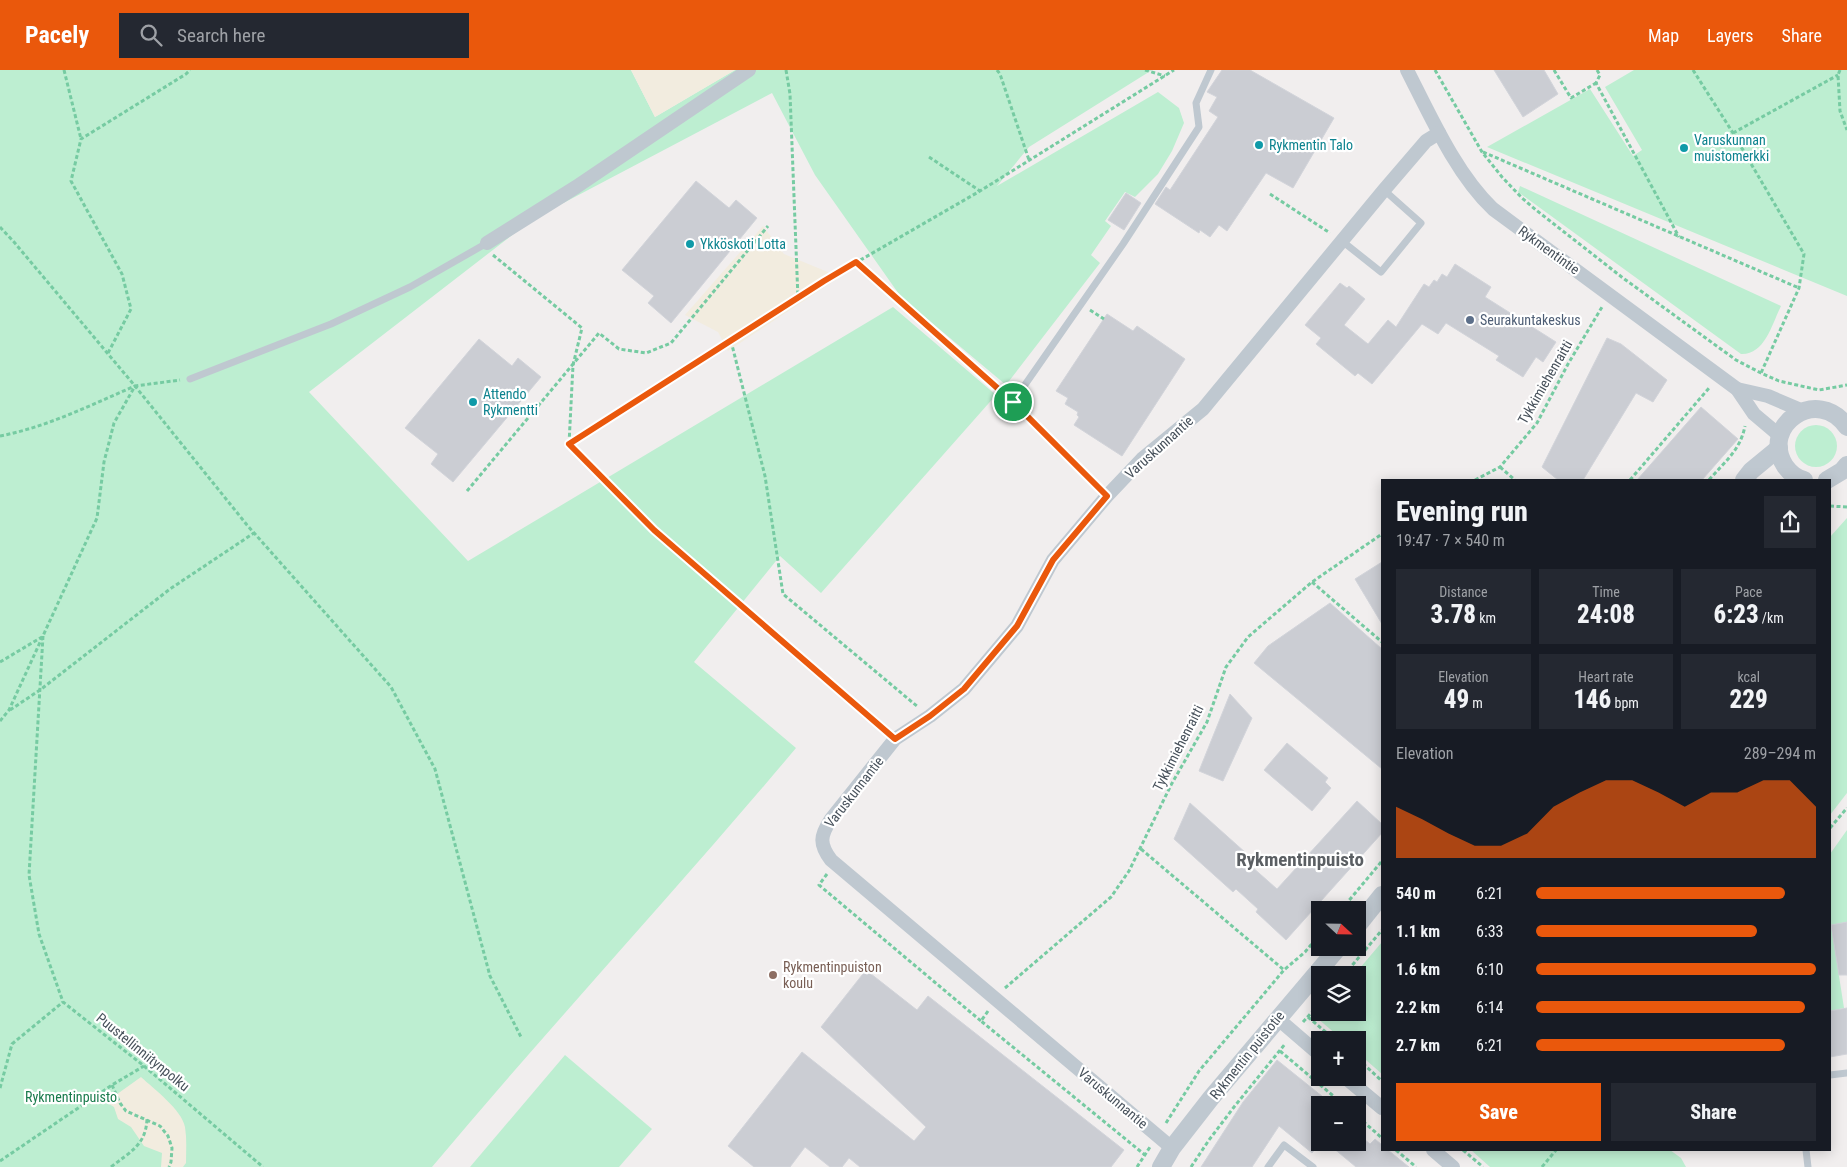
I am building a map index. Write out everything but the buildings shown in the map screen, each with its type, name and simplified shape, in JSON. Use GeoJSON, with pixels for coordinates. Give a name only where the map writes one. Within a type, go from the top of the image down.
{"type":"FeatureCollection","features":[{"type":"Feature","properties":{"kind":"street"},"geometry":{"type":"LineString","coordinates":[[484,245],[576,187],[749,70]]}},
{"type":"Feature","properties":{"kind":"street","name":"Rykmentintie"},"geometry":{"type":"LineString","coordinates":[[1407,70],[1439,132],[1477,194],[1493,208],[1737,389],[1754,414],[1779,442]]}},
{"type":"Feature","properties":{"kind":"street","name":"Varuskunnantie"},"geometry":{"type":"LineString","coordinates":[[1172,1148],[836,864],[826,854],[823,847],[823,831],[895,739],[930,716],[964,689],[1017,626],[1053,560],[1107,496],[1142,459],[1203,409],[1267,329],[1384,190],[1426,141],[1439,132]]}},
{"type":"Feature","properties":{"kind":"street","name":"Rykmentintie"},"geometry":{"type":"LineString","coordinates":[[1737,389],[1768,396],[1803,411]]}},
{"type":"Feature","properties":{"kind":"street"},"geometry":{"type":"LineString","coordinates":[[1745,479],[1779,442],[1788,420],[1803,411],[1814,409],[1825,410],[1843,417]]}},
{"type":"Feature","properties":{"kind":"street"},"geometry":{"type":"LineString","coordinates":[[1779,442],[1782,460],[1788,471],[1798,479]]}},
{"type":"Feature","properties":{"kind":"street"},"geometry":{"type":"LineString","coordinates":[[1366,914],[1381,896]]}},
{"type":"Feature","properties":{"kind":"street","name":"Rykmentin puistotie"},"geometry":{"type":"LineString","coordinates":[[1161,1167],[1172,1148],[1277,1018],[1331,956]]}},
{"type":"Feature","properties":{"kind":"street"},"geometry":{"type":"LineString","coordinates":[[1277,1018],[1311,1047]]}},
{"type":"Feature","properties":{"kind":"street"},"geometry":{"type":"LineString","coordinates":[[1356,1086],[1381,1107]]}},
{"type":"Feature","properties":{"kind":"street"},"geometry":{"type":"LineString","coordinates":[[1434,1151],[1453,1167]]}},
{"type":"Feature","properties":{"kind":"lane"},"geometry":{"type":"LineString","coordinates":[[1107,496],[1013,402],[1124,244],[1199,127],[1196,103],[1211,70]]}},
{"type":"Feature","properties":{"kind":"lane"},"geometry":{"type":"LineString","coordinates":[[1342,241],[1381,272],[1421,223],[1384,190]]}},
{"type":"Feature","properties":{"kind":"lane"},"geometry":{"type":"LineString","coordinates":[[190,379],[331,324],[410,287],[484,245]]}},
{"type":"Feature","properties":{"kind":"lane"},"geometry":{"type":"LineString","coordinates":[[1831,1074],[1847,1073]]}},
{"type":"Feature","properties":{"kind":"lane"},"geometry":{"type":"LineString","coordinates":[[1268,1167],[1284,1145],[1312,1167]]}},
{"type":"Feature","properties":{"kind":"lane"},"geometry":{"type":"LineString","coordinates":[[1806,1151],[1808,1167]]}},
{"type":"Feature","properties":{"kind":"path"},"geometry":{"type":"LineString","coordinates":[[64,70],[81,139],[71,181],[122,274],[131,309],[108,353]]}},
{"type":"Feature","properties":{"kind":"path"},"geometry":{"type":"LineString","coordinates":[[81,139],[190,70]]}},
{"type":"Feature","properties":{"kind":"path"},"geometry":{"type":"LineString","coordinates":[[786,70],[790,94],[798,299]]}},
{"type":"Feature","properties":{"kind":"path"},"geometry":{"type":"LineString","coordinates":[[997,70],[1029,160]]}},
{"type":"Feature","properties":{"kind":"path"},"geometry":{"type":"LineString","coordinates":[[1145,70],[1165,76]]}},
{"type":"Feature","properties":{"kind":"path"},"geometry":{"type":"LineString","coordinates":[[569,444],[824,281],[980,191],[1174,70]]}},
{"type":"Feature","properties":{"kind":"path"},"geometry":{"type":"LineString","coordinates":[[1435,70],[1482,152],[1522,198],[1623,278],[1736,360],[1761,373],[1779,381],[1819,390],[1847,385]]}},
{"type":"Feature","properties":{"kind":"path"},"geometry":{"type":"LineString","coordinates":[[1554,70],[1571,98],[1596,83],[1600,75],[1597,70]]}},
{"type":"Feature","properties":{"kind":"path"},"geometry":{"type":"LineString","coordinates":[[1693,70],[1733,133],[1804,254],[1799,288],[1761,373]]}},
{"type":"Feature","properties":{"kind":"path"},"geometry":{"type":"LineString","coordinates":[[1840,70],[1838,75],[1840,111],[1847,130]]}},
{"type":"Feature","properties":{"kind":"path"},"geometry":{"type":"LineString","coordinates":[[1733,133],[1838,75]]}},
{"type":"Feature","properties":{"kind":"path"},"geometry":{"type":"LineString","coordinates":[[1596,83],[1680,238]]}},
{"type":"Feature","properties":{"kind":"path"},"geometry":{"type":"LineString","coordinates":[[1482,152],[1799,288]]}},
{"type":"Feature","properties":{"kind":"path"},"geometry":{"type":"LineString","coordinates":[[929,157],[980,191]]}},
{"type":"Feature","properties":{"kind":"path"},"geometry":{"type":"LineString","coordinates":[[1270,194],[1342,241]]}},
{"type":"Feature","properties":{"kind":"path"},"geometry":{"type":"LineString","coordinates":[[467,491],[600,333],[619,349],[646,353],[671,343],[768,226]]}},
{"type":"Feature","properties":{"kind":"path"},"geometry":{"type":"LineString","coordinates":[[0,227],[136,386],[254,533],[391,687],[435,769],[490,976],[521,1037]]}},
{"type":"Feature","properties":{"kind":"path"},"geometry":{"type":"LineString","coordinates":[[484,245],[582,328],[573,365],[569,444],[654,530],[895,739]]}},
{"type":"Feature","properties":{"kind":"path"},"geometry":{"type":"LineString","coordinates":[[856,262],[1013,402]]}},
{"type":"Feature","properties":{"kind":"path","name":"Tykkimiehenraitti"},"geometry":{"type":"LineString","coordinates":[[1477,479],[1500,467],[1537,423],[1568,364],[1602,307]]}},
{"type":"Feature","properties":{"kind":"path"},"geometry":{"type":"LineString","coordinates":[[731,341],[766,476],[783,594],[870,669],[930,716]]}},
{"type":"Feature","properties":{"kind":"path"},"geometry":{"type":"LineString","coordinates":[[0,436],[19,432],[70,414],[136,386],[190,379]]}},
{"type":"Feature","properties":{"kind":"path"},"geometry":{"type":"LineString","coordinates":[[0,721],[9,710],[97,518],[104,462],[114,423],[136,386]]}},
{"type":"Feature","properties":{"kind":"path"},"geometry":{"type":"LineString","coordinates":[[1631,479],[1710,388]]}},
{"type":"Feature","properties":{"kind":"path"},"geometry":{"type":"LineString","coordinates":[[1710,479],[1737,449],[1743,439],[1746,424]]}},
{"type":"Feature","properties":{"kind":"path"},"geometry":{"type":"LineString","coordinates":[[1500,467],[1514,479]]}},
{"type":"Feature","properties":{"kind":"path"},"geometry":{"type":"LineString","coordinates":[[1831,506],[1847,507]]}},
{"type":"Feature","properties":{"kind":"path"},"geometry":{"type":"LineString","coordinates":[[9,710],[40,690],[170,589],[254,533]]}},
{"type":"Feature","properties":{"kind":"path","name":"Tykkimiehenraitti"},"geometry":{"type":"LineString","coordinates":[[981,1021],[1006,987],[1111,897],[1129,871],[1171,785],[1207,722],[1226,667],[1248,637],[1312,582],[1381,535]]}},
{"type":"Feature","properties":{"kind":"path"},"geometry":{"type":"LineString","coordinates":[[1312,582],[1381,641]]}},
{"type":"Feature","properties":{"kind":"path"},"geometry":{"type":"LineString","coordinates":[[0,662],[43,636]]}},
{"type":"Feature","properties":{"kind":"path"},"geometry":{"type":"LineString","coordinates":[[0,1088],[12,1044],[64,1002],[39,934],[29,876],[43,636]]}},
{"type":"Feature","properties":{"kind":"path"},"geometry":{"type":"LineString","coordinates":[[1831,827],[1847,808]]}},
{"type":"Feature","properties":{"kind":"path"},"geometry":{"type":"LineString","coordinates":[[1141,849],[1284,970]]}},
{"type":"Feature","properties":{"kind":"path"},"geometry":{"type":"LineString","coordinates":[[1349,901],[1381,863]]}},
{"type":"Feature","properties":{"kind":"path"},"geometry":{"type":"LineString","coordinates":[[836,864],[819,885],[1145,1155]]}},
{"type":"Feature","properties":{"kind":"path"},"geometry":{"type":"LineString","coordinates":[[1352,966],[1381,931]]}},
{"type":"Feature","properties":{"kind":"path"},"geometry":{"type":"LineString","coordinates":[[1137,1167],[1199,1071],[1284,970],[1311,944]]}},
{"type":"Feature","properties":{"kind":"path","name":"Puustellinniitynpolku"},"geometry":{"type":"LineString","coordinates":[[64,1002],[144,1066],[263,1167]]}},
{"type":"Feature","properties":{"kind":"path"},"geometry":{"type":"LineString","coordinates":[[1192,1167],[1209,1140],[1234,1107],[1311,1014]]}},
{"type":"Feature","properties":{"kind":"path"},"geometry":{"type":"LineString","coordinates":[[1308,1017],[1324,1031]]}},
{"type":"Feature","properties":{"kind":"path"},"geometry":{"type":"LineString","coordinates":[[1280,1051],[1333,1096]]}},
{"type":"Feature","properties":{"kind":"path"},"geometry":{"type":"LineString","coordinates":[[0,1161],[112,1085],[144,1066]]}},
{"type":"Feature","properties":{"kind":"path"},"geometry":{"type":"LineString","coordinates":[[1366,1067],[1381,1080]]}},
{"type":"Feature","properties":{"kind":"path"},"geometry":{"type":"LineString","coordinates":[[112,1085],[126,1111],[160,1126],[168,1136],[172,1148],[172,1162],[169,1167]]}},
{"type":"Feature","properties":{"kind":"path"},"geometry":{"type":"LineString","coordinates":[[110,1167],[136,1148],[146,1133],[147,1119]]}},
{"type":"Feature","properties":{"kind":"path"},"geometry":{"type":"LineString","coordinates":[[1366,1124],[1381,1137]]}},
{"type":"Feature","properties":{"kind":"path"},"geometry":{"type":"LineString","coordinates":[[1397,1151],[1416,1167]]}},
{"type":"Feature","properties":{"kind":"path"},"geometry":{"type":"LineString","coordinates":[[1464,1151],[1483,1167]]}},
{"type":"Feature","properties":{"kind":"path"},"geometry":{"type":"LineString","coordinates":[[1542,1167],[1555,1151]]}},
{"type":"Feature","properties":{"kind":"green space"},"geometry":{"type":"Polygon","coordinates":[[[0,70],[631,70],[655,117],[735,70],[1152,70],[1029,147],[997,186],[1158,92],[1179,108],[1184,123],[1172,151],[1158,174],[1135,197],[1125,192],[1105,221],[1111,226],[1091,255],[1100,263],[1006,385],[901,297],[815,175],[772,93],[533,219],[309,392],[468,561],[893,307],[996,395],[821,593],[780,556],[694,662],[796,748],[432,1167],[0,1167],[0,70]]]}},
{"type":"Feature","properties":{"kind":"green space"},"geometry":{"type":"Polygon","coordinates":[[[1634,70],[1847,70],[1847,296],[1487,147],[1590,89],[1633,156],[1642,150],[1605,87],[1634,70]]]}},
{"type":"Feature","properties":{"kind":"green space"},"geometry":{"type":"Polygon","coordinates":[[[1520,186],[1781,306],[1767,337],[1756,349],[1749,353],[1741,354],[1518,192],[1520,186]]]}},
{"type":"Feature","properties":{"kind":"green space"},"geometry":{"type":"Polygon","coordinates":[[[1816,425],[1831,431],[1837,446],[1831,461],[1816,467],[1801,461],[1795,446],[1801,431],[1816,425]]]}},
{"type":"Feature","properties":{"kind":"green space"},"geometry":{"type":"Polygon","coordinates":[[[1847,518],[1847,793],[1831,814],[1831,536],[1847,518]]]}},
{"type":"Feature","properties":{"kind":"green space"},"geometry":{"type":"Polygon","coordinates":[[[1847,830],[1847,922],[1831,925],[1831,853],[1847,830]]]}},
{"type":"Feature","properties":{"kind":"green space"},"geometry":{"type":"Polygon","coordinates":[[[1831,925],[1844,1008],[1831,1011],[1831,925]]]}},
{"type":"Feature","properties":{"kind":"green space"},"geometry":{"type":"Polygon","coordinates":[[[1381,943],[1381,1073],[1366,1060],[1366,1031],[1332,1031],[1321,1021],[1366,1021],[1366,966],[1362,966],[1381,943]]]}},
{"type":"Feature","properties":{"kind":"green space"},"geometry":{"type":"Polygon","coordinates":[[[565,1055],[652,1129],[619,1167],[470,1167],[565,1055]]]}},
{"type":"Feature","properties":{"kind":"green space"},"geometry":{"type":"Polygon","coordinates":[[[1472,1151],[1671,1151],[1681,1158],[1686,1167],[1490,1167],[1472,1151]]]}},
{"type":"Feature","properties":{"kind":"sand"},"geometry":{"type":"Polygon","coordinates":[[[631,70],[735,70],[655,117],[631,70]]]}},
{"type":"Feature","properties":{"kind":"sand"},"geometry":{"type":"Polygon","coordinates":[[[763,226],[784,254],[840,277],[728,351],[718,332],[685,315],[763,226]]]}},
{"type":"Feature","properties":{"kind":"sand"},"geometry":{"type":"Polygon","coordinates":[[[141,1077],[167,1100],[183,1120],[185,1127],[186,1163],[183,1167],[161,1167],[162,1153],[144,1146],[131,1127],[118,1119],[114,1107],[106,1102],[141,1077]]]}},
{"type":"Feature","properties":{"kind":"place","name":"Rykmentin Talo"},"geometry":{"type":"Point","coordinates":[1259,145]}},
{"type":"Feature","properties":{"kind":"place","name":"Varuskunnan muistomerkki"},"geometry":{"type":"Point","coordinates":[1684,148]}},
{"type":"Feature","properties":{"kind":"place","name":"Ykköskoti Lotta"},"geometry":{"type":"Point","coordinates":[690,244]}},
{"type":"Feature","properties":{"kind":"place","name":"Seurakuntakeskus"},"geometry":{"type":"Point","coordinates":[1470,320]}},
{"type":"Feature","properties":{"kind":"place","name":"Attendo Rykmentti"},"geometry":{"type":"Point","coordinates":[473,402]}},
{"type":"Feature","properties":{"kind":"place","name":"Rykmentinpuiston koulu"},"geometry":{"type":"Point","coordinates":[773,975]}},
{"type":"Feature","properties":{"kind":"district","name":"Rykmentinpuisto"},"geometry":{"type":"Point","coordinates":[1300,859]}},
{"type":"Feature","properties":{"kind":"route"},"geometry":{"type":"LineString","coordinates":[[856,262],[1013,402],[1107,496],[1053,560],[1017,626],[964,689],[930,716],[895,739],[654,530],[569,444],[856,262]]}}]}
